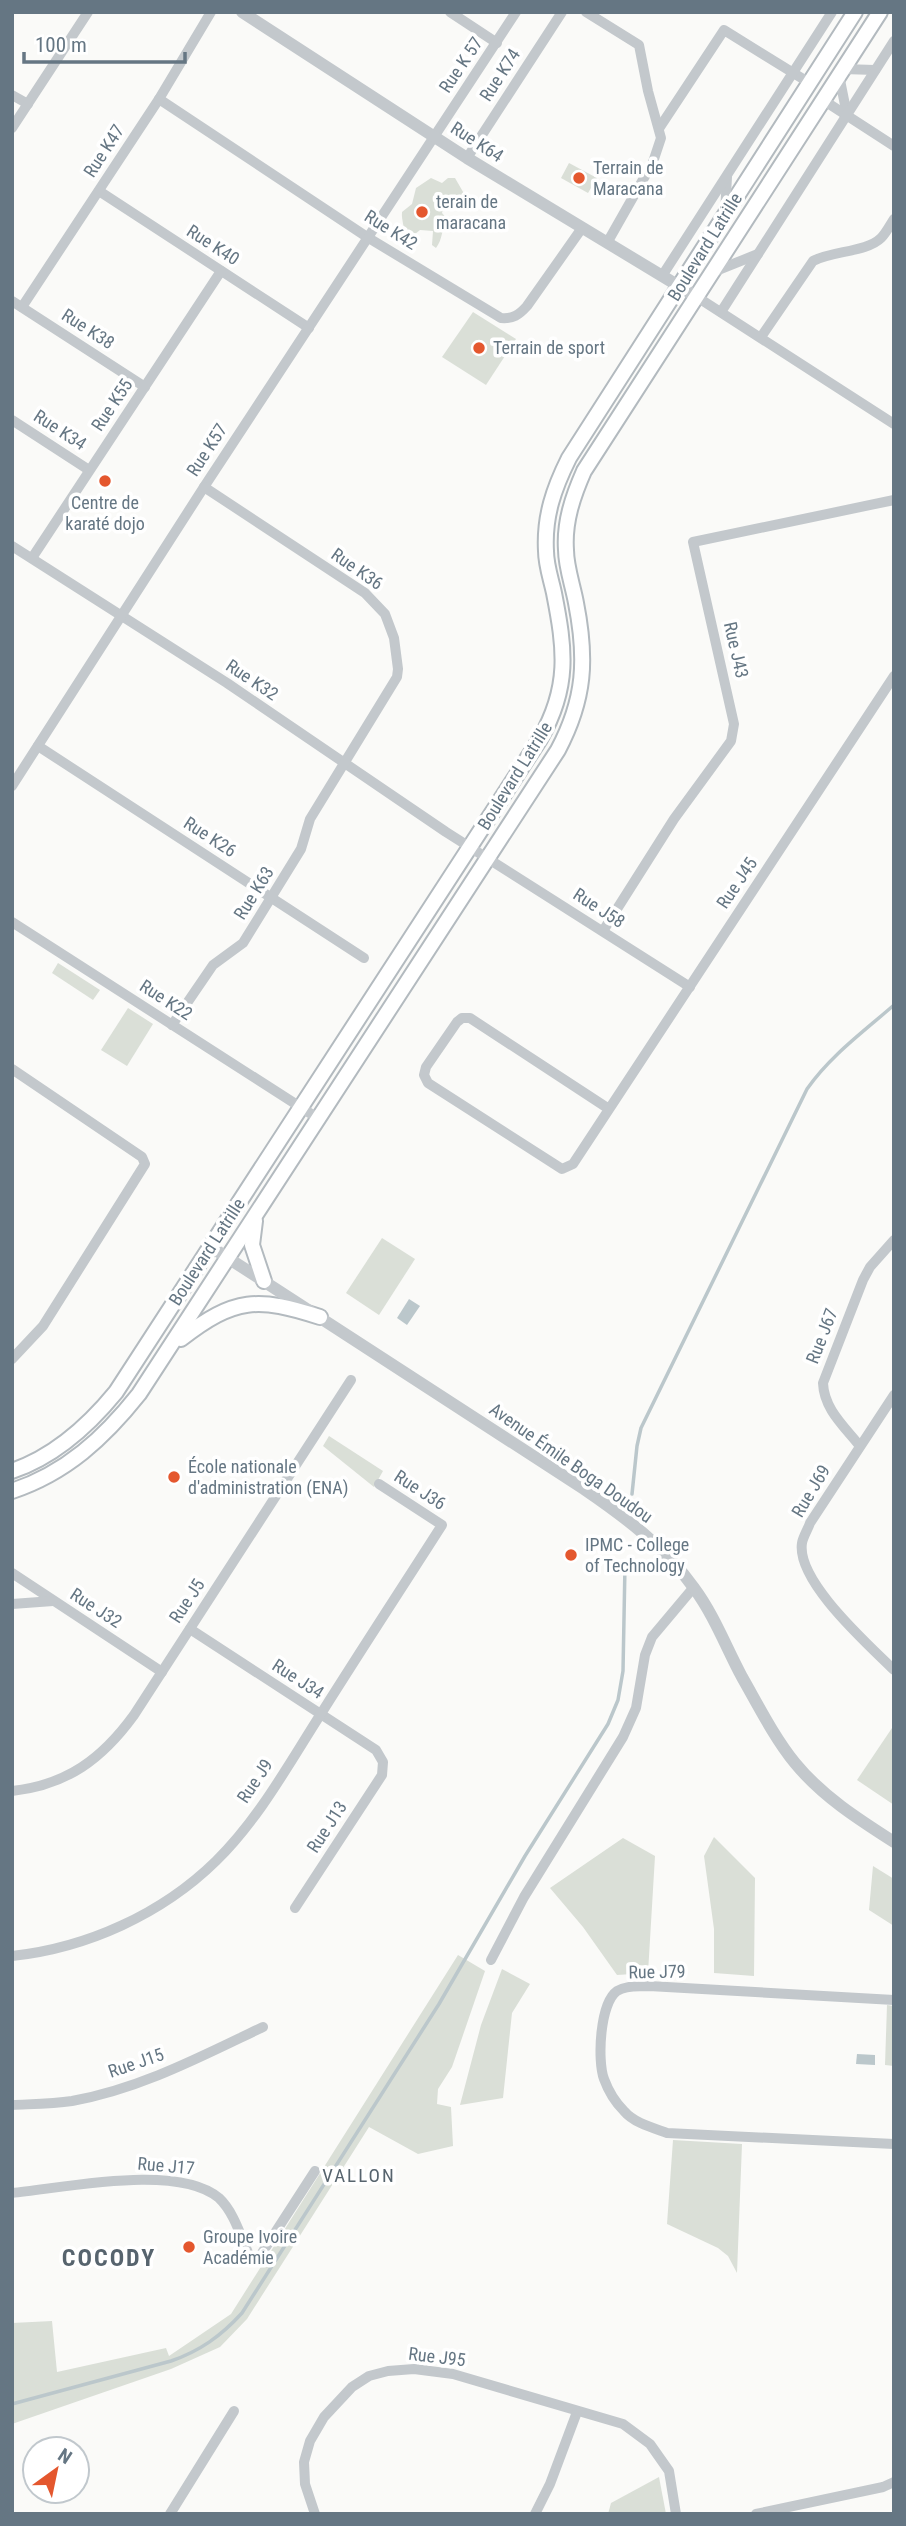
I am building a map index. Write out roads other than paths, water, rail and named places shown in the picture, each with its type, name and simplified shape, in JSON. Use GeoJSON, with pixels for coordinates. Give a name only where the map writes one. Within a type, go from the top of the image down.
{"type":"FeatureCollection","features":[{"type":"Feature","properties":{"kind":"main road","name":"Boulevard Latrille"},"geometry":{"type":"LineString","coordinates":[[12,1471],[60,1445],[99,1413],[116,1392],[551,721],[562,684],[563,638],[546,553],[550,501],[556,485],[569,458],[855,12]]}},
{"type":"Feature","properties":{"kind":"main road","name":"Boulevard Latrille"},"geometry":{"type":"LineString","coordinates":[[12,1491],[60,1469],[104,1435],[139,1394],[558,750],[577,707],[582,684],[582,634],[566,550],[570,506],[575,491],[584,471],[880,12]]}},
{"type":"Feature","properties":{"kind":"main road"},"geometry":{"type":"LineString","coordinates":[[256,1216],[252,1245],[264,1280]]}},
{"type":"Feature","properties":{"kind":"main road"},"geometry":{"type":"LineString","coordinates":[[172,1346],[205,1321],[243,1305],[280,1304],[320,1317]]}},
{"type":"Feature","properties":{"kind":"street"},"geometry":{"type":"LineString","coordinates":[[12,128],[88,12]]}},
{"type":"Feature","properties":{"kind":"street","name":"Rue K47"},"geometry":{"type":"LineString","coordinates":[[17,304],[99,191],[211,12]]}},
{"type":"Feature","properties":{"kind":"street","name":"Rue K64"},"geometry":{"type":"LineString","coordinates":[[242,12],[467,158],[697,297]]}},
{"type":"Feature","properties":{"kind":"street"},"geometry":{"type":"LineString","coordinates":[[450,12],[497,43]]}},
{"type":"Feature","properties":{"kind":"street","name":"Rue K 57"},"geometry":{"type":"LineString","coordinates":[[435,136],[516,12]]}},
{"type":"Feature","properties":{"kind":"street","name":"Rue K74"},"geometry":{"type":"LineString","coordinates":[[467,158],[562,12]]}},
{"type":"Feature","properties":{"kind":"street"},"geometry":{"type":"LineString","coordinates":[[586,12],[639,45],[648,91],[660,127],[661,138],[657,155],[607,243]]}},
{"type":"Feature","properties":{"kind":"street"},"geometry":{"type":"LineString","coordinates":[[662,276],[832,12]]}},
{"type":"Feature","properties":{"kind":"street"},"geometry":{"type":"LineString","coordinates":[[660,127],[724,30],[808,82]]}},
{"type":"Feature","properties":{"kind":"street"},"geometry":{"type":"LineString","coordinates":[[721,312],[894,41]]}},
{"type":"Feature","properties":{"kind":"street"},"geometry":{"type":"LineString","coordinates":[[847,115],[841,72],[875,70]]}},
{"type":"Feature","properties":{"kind":"street"},"geometry":{"type":"LineString","coordinates":[[12,95],[28,104]]}},
{"type":"Feature","properties":{"kind":"street","name":"Rue K42"},"geometry":{"type":"LineString","coordinates":[[159,99],[367,237],[501,318],[510,319],[527,306],[582,228]]}},
{"type":"Feature","properties":{"kind":"street"},"geometry":{"type":"LineString","coordinates":[[823,100],[894,146]]}},
{"type":"Feature","properties":{"kind":"street","name":"Rue K57"},"geometry":{"type":"LineString","coordinates":[[12,786],[204,487],[435,136]]}},
{"type":"Feature","properties":{"kind":"street"},"geometry":{"type":"LineString","coordinates":[[725,215],[727,174]]}},
{"type":"Feature","properties":{"kind":"street","name":"Rue K40"},"geometry":{"type":"LineString","coordinates":[[99,191],[309,328]]}},
{"type":"Feature","properties":{"kind":"street"},"geometry":{"type":"LineString","coordinates":[[761,337],[813,261],[880,240],[894,219]]}},
{"type":"Feature","properties":{"kind":"street"},"geometry":{"type":"LineString","coordinates":[[713,272],[758,254]]}},
{"type":"Feature","properties":{"kind":"street","name":"Rue K55"},"geometry":{"type":"LineString","coordinates":[[32,558],[221,271]]}},
{"type":"Feature","properties":{"kind":"street"},"geometry":{"type":"LineString","coordinates":[[697,297],[894,424]]}},
{"type":"Feature","properties":{"kind":"street","name":"Rue K38"},"geometry":{"type":"LineString","coordinates":[[17,304],[145,387]]}},
{"type":"Feature","properties":{"kind":"street","name":"Rue K34"},"geometry":{"type":"LineString","coordinates":[[12,420],[89,470]]}},
{"type":"Feature","properties":{"kind":"street","name":"Rue K36"},"geometry":{"type":"LineString","coordinates":[[204,487],[365,593],[385,614],[394,638],[397,677],[344,763]]}},
{"type":"Feature","properties":{"kind":"street","name":"Rue J43"},"geometry":{"type":"LineString","coordinates":[[603,931],[674,819],[731,741],[733,733],[734,724],[693,542],[894,500]]}},
{"type":"Feature","properties":{"kind":"street","name":"Rue K32"},"geometry":{"type":"LineString","coordinates":[[12,546],[227,683],[470,847]]}},
{"type":"Feature","properties":{"kind":"street","name":"Rue J45"},"geometry":{"type":"LineString","coordinates":[[610,1109],[470,1018],[457,1021],[426,1067],[424,1075],[428,1083],[562,1169],[573,1164],[610,1109],[894,676]]}},
{"type":"Feature","properties":{"kind":"street","name":"Rue K26"},"geometry":{"type":"LineString","coordinates":[[38,746],[364,958]]}},
{"type":"Feature","properties":{"kind":"street","name":"Rue K63"},"geometry":{"type":"LineString","coordinates":[[172,1025],[214,965],[243,943],[305,842],[310,819],[344,763]]}},
{"type":"Feature","properties":{"kind":"street","name":"Rue J58"},"geometry":{"type":"LineString","coordinates":[[470,847],[690,986]]}},
{"type":"Feature","properties":{"kind":"street","name":"Rue K22"},"geometry":{"type":"LineString","coordinates":[[13,925],[319,1119]]}},
{"type":"Feature","properties":{"kind":"street"},"geometry":{"type":"LineString","coordinates":[[12,1069],[142,1157],[145,1164],[43,1326],[12,1359]]}},
{"type":"Feature","properties":{"kind":"street","name":"Rue J67"},"geometry":{"type":"LineString","coordinates":[[859,1446],[824,1397],[823,1383],[863,1280],[870,1267],[894,1240]]}},
{"type":"Feature","properties":{"kind":"street","name":"Avenue Émile Boga Doudou"},"geometry":{"type":"LineString","coordinates":[[211,1247],[623,1516],[660,1549],[694,1587],[747,1686],[794,1762],[853,1816],[894,1842]]}},
{"type":"Feature","properties":{"kind":"street","name":"Rue J5"},"geometry":{"type":"LineString","coordinates":[[12,1791],[66,1777],[100,1756],[125,1728],[351,1380]]}},
{"type":"Feature","properties":{"kind":"street","name":"Rue J69"},"geometry":{"type":"LineString","coordinates":[[894,1395],[810,1523],[802,1544],[804,1563],[816,1585],[837,1612],[894,1670]]}},
{"type":"Feature","properties":{"kind":"street","name":"Rue J36"},"geometry":{"type":"LineString","coordinates":[[379,1484],[442,1525]]}},
{"type":"Feature","properties":{"kind":"street","name":"Rue J9"},"geometry":{"type":"LineString","coordinates":[[12,1956],[43,1952],[89,1940],[133,1920],[180,1892],[217,1860],[257,1811],[442,1525]]}},
{"type":"Feature","properties":{"kind":"street","name":"Rue J32"},"geometry":{"type":"LineString","coordinates":[[12,1573],[162,1672]]}},
{"type":"Feature","properties":{"kind":"street"},"geometry":{"type":"LineString","coordinates":[[491,1959],[524,1897],[623,1737],[636,1708],[645,1655],[652,1637],[694,1587]]}},
{"type":"Feature","properties":{"kind":"street"},"geometry":{"type":"LineString","coordinates":[[12,1604],[53,1601]]}},
{"type":"Feature","properties":{"kind":"street","name":"Rue J34"},"geometry":{"type":"LineString","coordinates":[[190,1629],[376,1750],[383,1762]]}},
{"type":"Feature","properties":{"kind":"street","name":"Rue J13"},"geometry":{"type":"LineString","coordinates":[[295,1908],[382,1775],[383,1762]]}},
{"type":"Feature","properties":{"kind":"street","name":"Rue J79"},"geometry":{"type":"LineString","coordinates":[[894,2000],[649,1986],[625,1987],[608,2001],[600,2055],[604,2078],[613,2097],[626,2114],[667,2133],[894,2144]]}},
{"type":"Feature","properties":{"kind":"street","name":"Rue J15"},"geometry":{"type":"LineString","coordinates":[[12,2105],[71,2101],[129,2086],[264,2027]]}},
{"type":"Feature","properties":{"kind":"street","name":"Rue J17"},"geometry":{"type":"LineString","coordinates":[[12,2193],[143,2179],[201,2186],[228,2208],[254,2259],[260,2256],[315,2171]]}},
{"type":"Feature","properties":{"kind":"street","name":"Rue J95"},"geometry":{"type":"LineString","coordinates":[[315,2514],[305,2484],[304,2462],[310,2441],[324,2417],[352,2387],[369,2376],[414,2369],[453,2374],[623,2424],[650,2444],[669,2471],[677,2514]]}},
{"type":"Feature","properties":{"kind":"street"},"geometry":{"type":"LineString","coordinates":[[170,2514],[234,2411]]}},
{"type":"Feature","properties":{"kind":"street"},"geometry":{"type":"LineString","coordinates":[[535,2514],[550,2484],[577,2412]]}},
{"type":"Feature","properties":{"kind":"street"},"geometry":{"type":"LineString","coordinates":[[756,2514],[883,2487],[894,2482]]}},
{"type":"Feature","properties":{"kind":"waterway"},"geometry":{"type":"LineString","coordinates":[[632,1494],[641,1428],[807,1089],[836,1055],[894,1005]]}},
{"type":"Feature","properties":{"kind":"waterway"},"geometry":{"type":"LineString","coordinates":[[12,2404],[182,2357],[210,2342],[242,2313],[439,2004],[525,1856],[608,1724],[618,1700],[623,1671],[625,1565]]}},
{"type":"Feature","properties":{"kind":"place","name":"Terrain de Maracana"},"geometry":{"type":"Point","coordinates":[579,178]}},
{"type":"Feature","properties":{"kind":"place","name":"terain de maracana"},"geometry":{"type":"Point","coordinates":[422,212]}},
{"type":"Feature","properties":{"kind":"place","name":"Terrain de sport"},"geometry":{"type":"Point","coordinates":[479,348]}},
{"type":"Feature","properties":{"kind":"place","name":"Centre de karaté dojo"},"geometry":{"type":"Point","coordinates":[105,481]}},
{"type":"Feature","properties":{"kind":"place","name":"École nationale d'administration (ENA)"},"geometry":{"type":"Point","coordinates":[174,1477]}},
{"type":"Feature","properties":{"kind":"place","name":"IPMC - College of Technology"},"geometry":{"type":"Point","coordinates":[571,1555]}},
{"type":"Feature","properties":{"kind":"place","name":"Groupe Ivoire Académie"},"geometry":{"type":"Point","coordinates":[189,2247]}},
{"type":"Feature","properties":{"kind":"district","name":"VALLON"},"geometry":{"type":"Point","coordinates":[359,2175]}},
{"type":"Feature","properties":{"kind":"district","name":"COCODY"},"geometry":{"type":"Point","coordinates":[109,2258]}}]}
